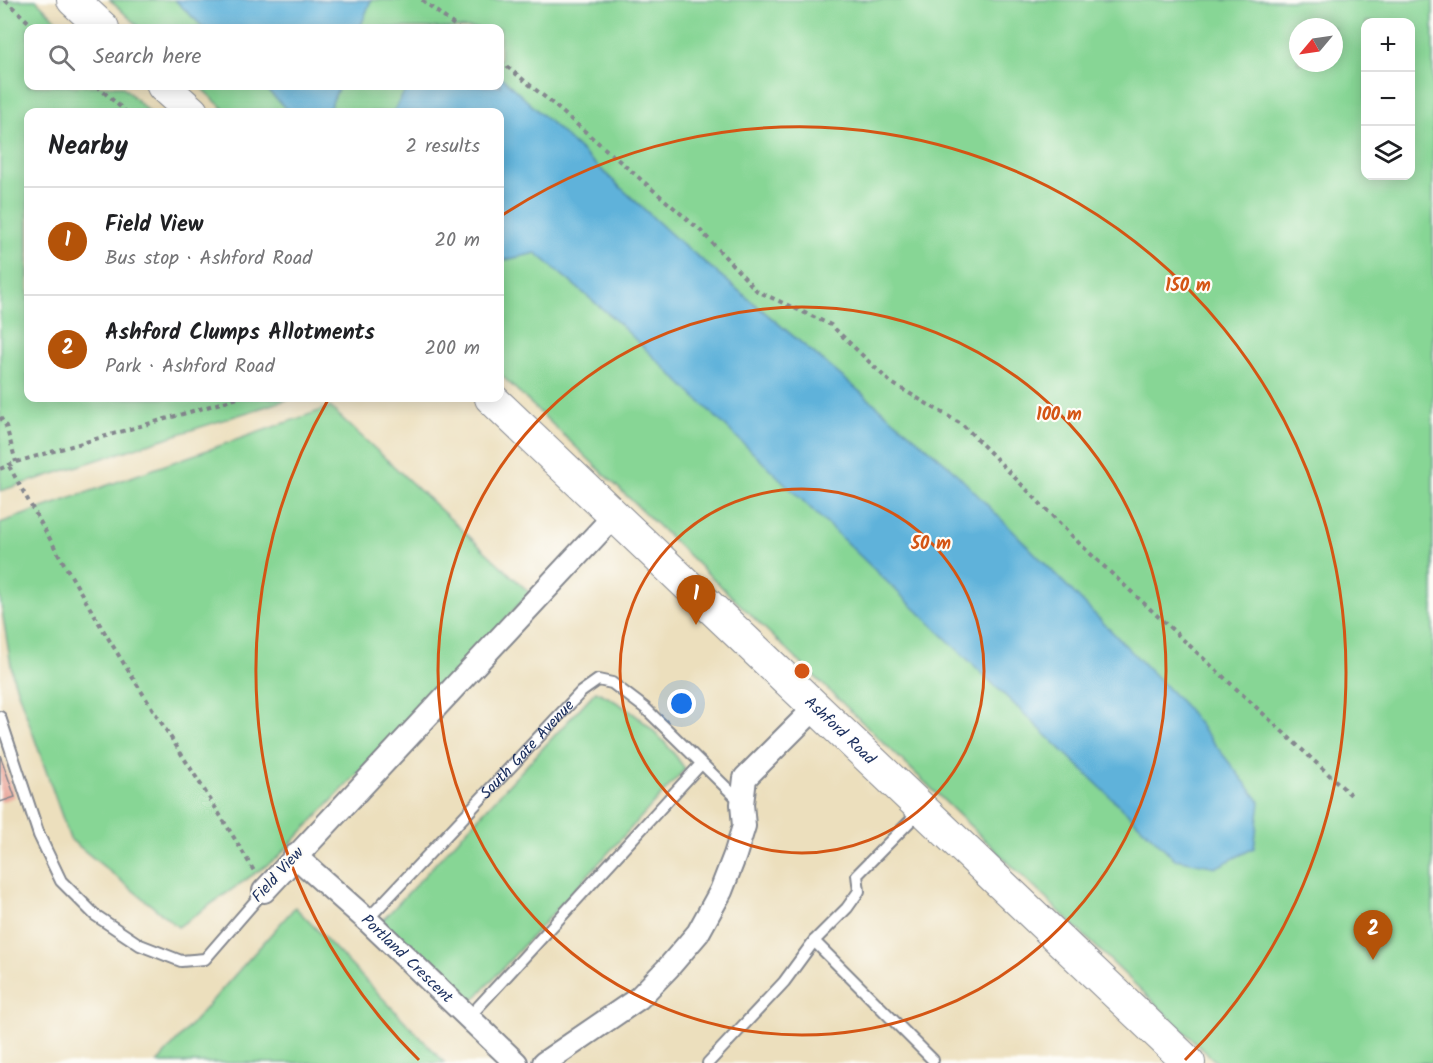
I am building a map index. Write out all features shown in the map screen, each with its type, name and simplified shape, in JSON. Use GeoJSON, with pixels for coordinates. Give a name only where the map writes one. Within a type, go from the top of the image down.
{"type":"FeatureCollection","features":[{"type":"Feature","properties":{"kind":"main road"},"geometry":{"type":"LineString","coordinates":[[73,0],[99,24]]}},
{"type":"Feature","properties":{"kind":"main road"},"geometry":{"type":"LineString","coordinates":[[167,90],[188,108]]}},
{"type":"Feature","properties":{"kind":"main road","name":"Ashford Road"},"geometry":{"type":"LineString","coordinates":[[495,402],[1189,1063]]}},
{"type":"Feature","properties":{"kind":"street","name":"Field View"},"geometry":{"type":"LineString","coordinates":[[264,890],[615,516]]}},
{"type":"Feature","properties":{"kind":"street"},"geometry":{"type":"LineString","coordinates":[[544,1063],[639,998],[669,968],[698,933],[722,891],[744,826],[742,804],[746,778],[816,707]]}},
{"type":"Feature","properties":{"kind":"street","name":"Portland Crescent"},"geometry":{"type":"LineString","coordinates":[[295,856],[367,920],[516,1063]]}},
{"type":"Feature","properties":{"kind":"lane","name":"South Gate Avenue"},"geometry":{"type":"LineString","coordinates":[[367,920],[581,692],[598,680],[612,683],[645,708],[742,804]]}},
{"type":"Feature","properties":{"kind":"lane","name":"Field View"},"geometry":{"type":"LineString","coordinates":[[0,717],[39,835],[62,881],[94,915],[140,945],[181,961],[205,959],[264,890]]}},
{"type":"Feature","properties":{"kind":"lane"},"geometry":{"type":"LineString","coordinates":[[468,1018],[701,764]]}},
{"type":"Feature","properties":{"kind":"lane"},"geometry":{"type":"LineString","coordinates":[[708,1063],[784,982],[814,941],[847,908],[859,891],[857,875],[922,810]]}},
{"type":"Feature","properties":{"kind":"lane"},"geometry":{"type":"LineString","coordinates":[[814,941],[933,1060]]}},
{"type":"Feature","properties":{"kind":"path"},"geometry":{"type":"LineString","coordinates":[[5,0],[32,24]]}},
{"type":"Feature","properties":{"kind":"path"},"geometry":{"type":"LineString","coordinates":[[422,0],[453,24]]}},
{"type":"Feature","properties":{"kind":"path"},"geometry":{"type":"LineString","coordinates":[[504,65],[546,98],[700,231],[758,291],[831,325],[890,382],[963,425],[1082,546],[1351,795]]}},
{"type":"Feature","properties":{"kind":"path"},"geometry":{"type":"LineString","coordinates":[[101,90],[122,108]]}},
{"type":"Feature","properties":{"kind":"path"},"geometry":{"type":"LineString","coordinates":[[0,469],[16,462],[224,402]]}},
{"type":"Feature","properties":{"kind":"path"},"geometry":{"type":"LineString","coordinates":[[0,417],[6,426],[16,462]]}},
{"type":"Feature","properties":{"kind":"path"},"geometry":{"type":"LineString","coordinates":[[9,466],[137,684],[219,811],[264,890]]}},
{"type":"Feature","properties":{"kind":"green space"},"geometry":{"type":"Polygon","coordinates":[[[0,0],[36,0],[60,24],[24,24],[24,90],[126,90],[145,108],[24,108],[24,402],[279,402],[0,491],[0,0]]]}},
{"type":"Feature","properties":{"kind":"green space"},"geometry":{"type":"Polygon","coordinates":[[[110,0],[175,0],[200,24],[136,24],[110,0]]]}},
{"type":"Feature","properties":{"kind":"green space"},"geometry":{"type":"Polygon","coordinates":[[[371,0],[1433,0],[1433,1063],[1217,1063],[504,378],[504,260],[536,253],[611,316],[949,466],[673,236],[504,80],[504,24],[362,24],[371,0]]]}},
{"type":"Feature","properties":{"kind":"green space"},"geometry":{"type":"Polygon","coordinates":[[[203,90],[267,90],[286,108],[223,108],[203,90]]]}},
{"type":"Feature","properties":{"kind":"green space"},"geometry":{"type":"Polygon","coordinates":[[[337,90],[406,90],[395,108],[330,108],[337,90]]]}},
{"type":"Feature","properties":{"kind":"green space"},"geometry":{"type":"Polygon","coordinates":[[[330,407],[530,593],[277,858],[178,927],[70,839],[13,677],[0,599],[0,523],[330,407]]]}},
{"type":"Feature","properties":{"kind":"green space"},"geometry":{"type":"Polygon","coordinates":[[[596,691],[622,706],[646,724],[667,745],[685,769],[469,1005],[382,921],[596,691]]]}},
{"type":"Feature","properties":{"kind":"green space"},"geometry":{"type":"Polygon","coordinates":[[[295,907],[445,1063],[157,1063],[295,907]]]}},
{"type":"Feature","properties":{"kind":"water"},"geometry":{"type":"Polygon","coordinates":[[[175,0],[371,0],[362,24],[200,24],[175,0]]]}},
{"type":"Feature","properties":{"kind":"water"},"geometry":{"type":"Polygon","coordinates":[[[504,80],[673,236],[949,466],[1185,706],[1260,802],[1254,848],[1217,867],[1175,859],[611,316],[536,253],[504,260],[504,108],[395,108],[406,90],[504,90],[504,80]]]}},
{"type":"Feature","properties":{"kind":"water"},"geometry":{"type":"Polygon","coordinates":[[[267,90],[337,90],[330,108],[286,108],[267,90]]]}},
{"type":"Feature","properties":{"kind":"building"},"geometry":{"type":"Polygon","coordinates":[[[0,755],[15,797],[0,802],[0,755]]]}},
{"type":"Feature","properties":{"kind":"place","name":"Field View"},"geometry":{"type":"Point","coordinates":[696,625]}},
{"type":"Feature","properties":{"kind":"place","name":"Ashford Clumps Allotments"},"geometry":{"type":"Point","coordinates":[1373,960]}}]}
